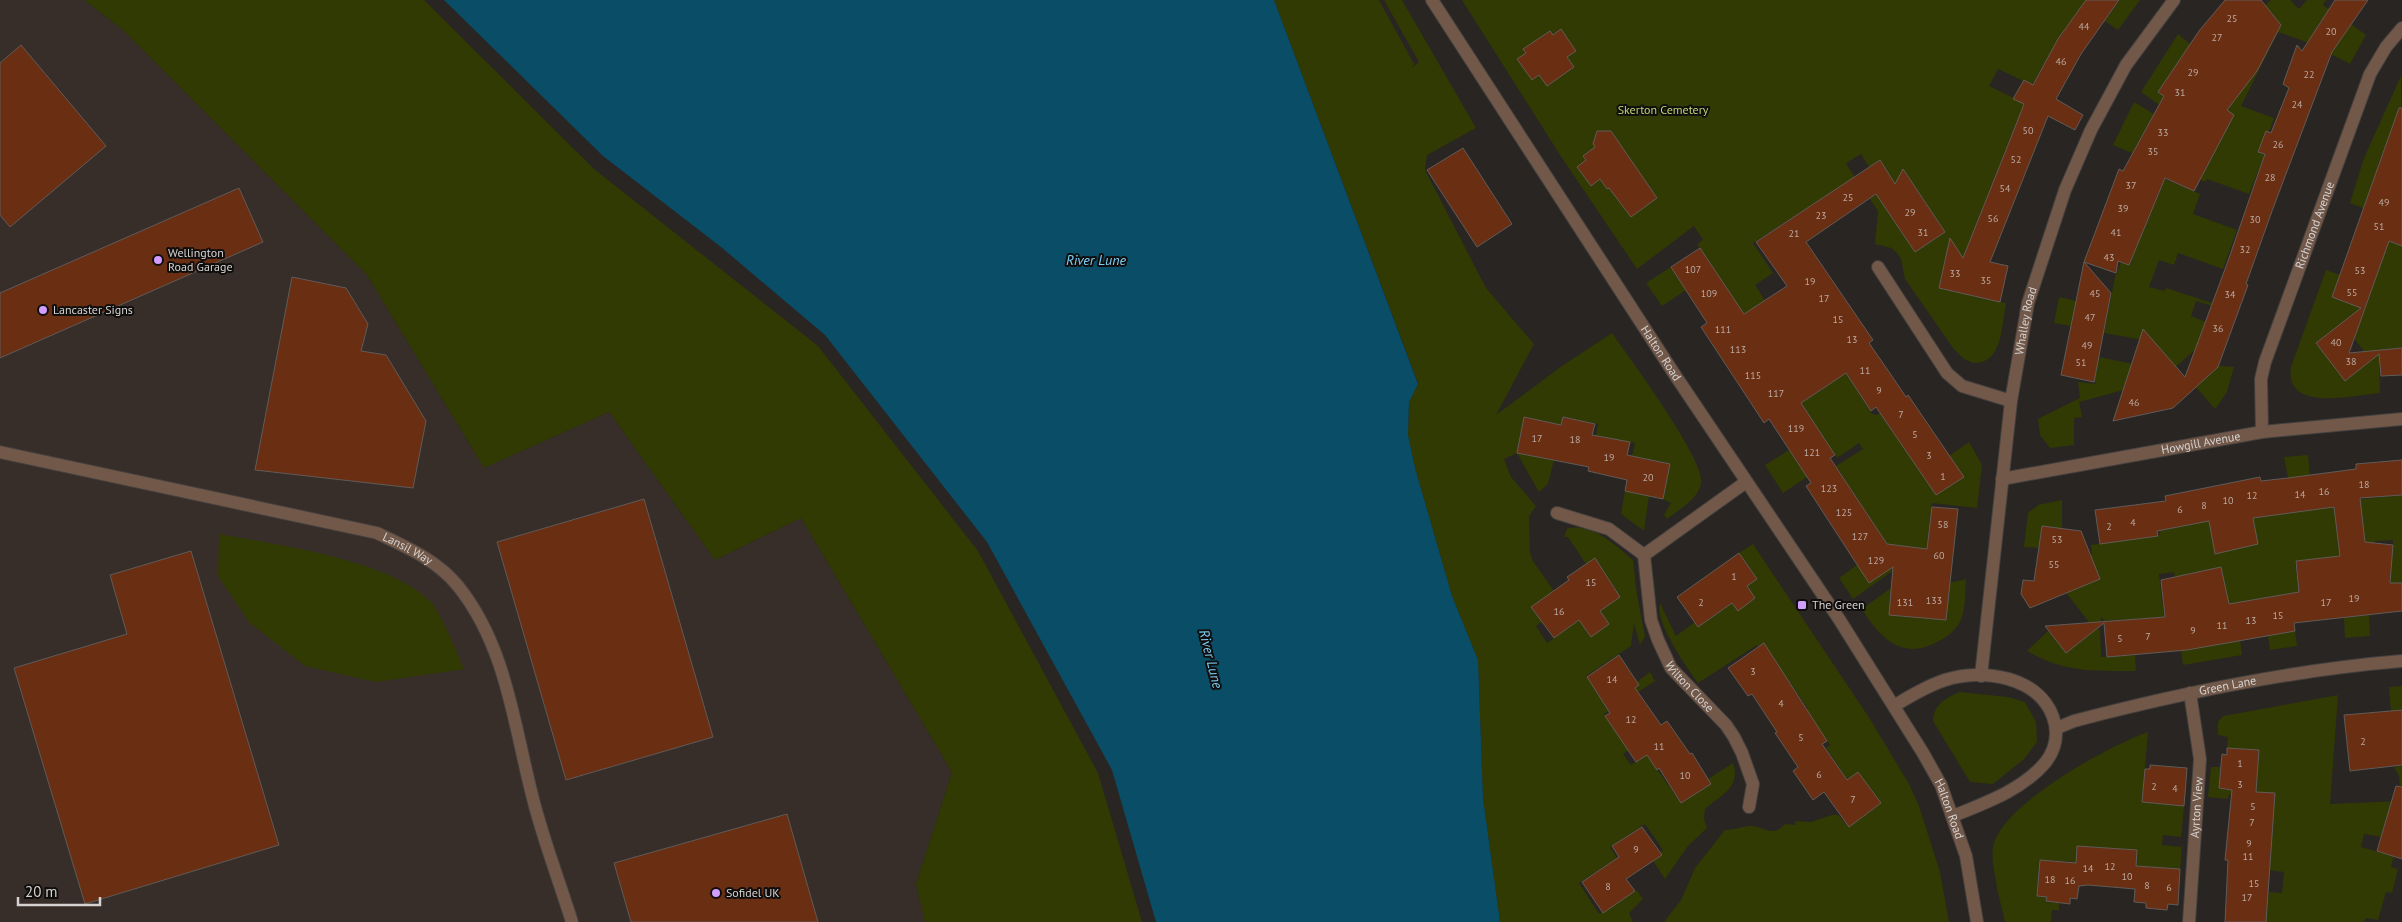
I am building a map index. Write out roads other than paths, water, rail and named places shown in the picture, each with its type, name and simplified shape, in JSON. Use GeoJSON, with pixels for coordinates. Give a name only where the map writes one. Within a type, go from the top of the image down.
{"type":"FeatureCollection","features":[{"type":"Feature","properties":{"kind":"street","name":"Halton Road"},"geometry":{"type":"LineString","coordinates":[[1432,0],[1746,482],[1839,619],[1941,785],[1966,856],[1977,922]]}},
{"type":"Feature","properties":{"kind":"street","name":"Whalley Road"},"geometry":{"type":"LineString","coordinates":[[1981,676],[2011,401],[2028,303],[2065,190],[2092,127],[2126,65],[2174,0]]}},
{"type":"Feature","properties":{"kind":"street","name":"Richmond Avenue"},"geometry":{"type":"LineString","coordinates":[[2262,432],[2261,379],[2265,362],[2370,74],[2386,47],[2402,28]]}},
{"type":"Feature","properties":{"kind":"street"},"geometry":{"type":"LineString","coordinates":[[1878,267],[1947,373],[1962,386],[2011,401]]}},
{"type":"Feature","properties":{"kind":"street","name":"Howgill Avenue"},"geometry":{"type":"LineString","coordinates":[[2002,478],[2262,432],[2402,419]]}},
{"type":"Feature","properties":{"kind":"street","name":"Lansil Way"},"geometry":{"type":"LineString","coordinates":[[0,452],[376,533],[418,553],[439,567],[458,586],[482,620],[500,664],[538,817],[572,922]]}},
{"type":"Feature","properties":{"kind":"street"},"geometry":{"type":"LineString","coordinates":[[1557,513],[1609,529],[1644,555],[1746,482]]}},
{"type":"Feature","properties":{"kind":"street","name":"Wilton Close"},"geometry":{"type":"LineString","coordinates":[[1644,555],[1651,620],[1658,640],[1671,668],[1726,725],[1734,737],[1753,784],[1749,808]]}},
{"type":"Feature","properties":{"kind":"street","name":"Green Lane"},"geometry":{"type":"LineString","coordinates":[[2057,728],[2080,720],[2190,693],[2355,665],[2402,661]]}},
{"type":"Feature","properties":{"kind":"street"},"geometry":{"type":"LineString","coordinates":[[1894,706],[1943,681],[1957,677],[1981,676],[2008,678],[2034,692],[2044,700],[2057,728],[2052,752],[2028,779],[1995,798],[1953,816]]}},
{"type":"Feature","properties":{"kind":"street","name":"Ayrton View"},"geometry":{"type":"LineString","coordinates":[[2189,922],[2200,760],[2190,693]]}},
{"type":"Feature","properties":{"kind":"water","name":"River Lune"},"geometry":{"type":"Polygon","coordinates":[[[444,0],[1274,0],[1418,384],[1409,402],[1408,435],[1415,468],[1452,596],[1478,660],[1483,798],[1500,922],[1156,922],[1112,770],[987,542],[825,335],[721,247],[603,156],[444,0]]]}},
{"type":"Feature","properties":{"kind":"place","name":"Wellington Road Garage"},"geometry":{"type":"Point","coordinates":[158,260]}},
{"type":"Feature","properties":{"kind":"place","name":"Lancaster Signs"},"geometry":{"type":"Point","coordinates":[43,310]}},
{"type":"Feature","properties":{"kind":"place","name":"The Green"},"geometry":{"type":"Point","coordinates":[1802,605]}},
{"type":"Feature","properties":{"kind":"place","name":"Sofidel UK"},"geometry":{"type":"Point","coordinates":[716,893]}},
{"type":"Feature","properties":{"kind":"park label","name":"Skerton Cemetery"},"geometry":{"type":"Point","coordinates":[1663,110]}}]}
